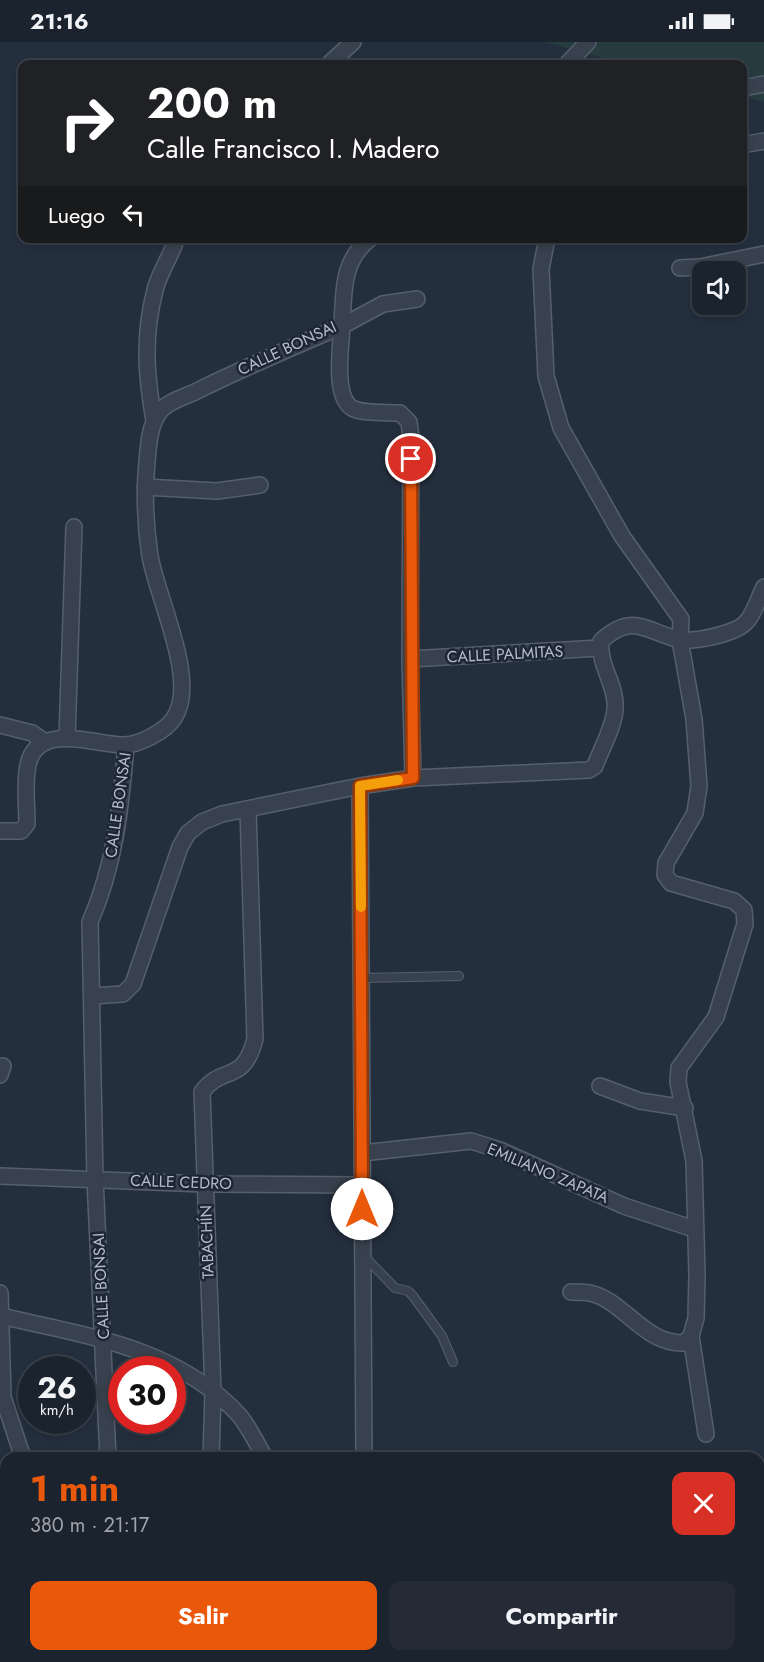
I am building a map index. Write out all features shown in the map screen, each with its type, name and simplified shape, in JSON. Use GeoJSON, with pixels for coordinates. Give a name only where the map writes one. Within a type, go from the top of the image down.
{"type":"FeatureCollection","features":[{"type":"Feature","properties":{"kind":"street"},"geometry":{"type":"LineString","coordinates":[[333,60],[353,42]]}},
{"type":"Feature","properties":{"kind":"street"},"geometry":{"type":"LineString","coordinates":[[571,60],[588,42]]}},
{"type":"Feature","properties":{"kind":"street"},"geometry":{"type":"LineString","coordinates":[[747,87],[764,84]]}},
{"type":"Feature","properties":{"kind":"street"},"geometry":{"type":"LineString","coordinates":[[747,145],[764,141]]}},
{"type":"Feature","properties":{"kind":"street"},"geometry":{"type":"LineString","coordinates":[[154,421],[146,369],[148,332],[155,289],[175,243]]}},
{"type":"Feature","properties":{"kind":"street","name":"CALLE BONSAI"},"geometry":{"type":"LineString","coordinates":[[108,1452],[95,1179],[90,922],[105,887],[122,801],[126,745],[159,732],[175,718],[183,693],[181,666],[156,588],[146,524],[145,487],[150,431],[163,408],[247,366],[342,326],[346,273],[356,251],[365,243]]}},
{"type":"Feature","properties":{"kind":"street"},"geometry":{"type":"LineString","coordinates":[[546,243],[540,269],[544,355],[546,376],[561,428],[622,536],[681,619],[680,640],[694,719],[699,786],[695,813],[666,863],[665,875],[672,883],[734,901],[744,910],[746,924],[716,1017],[679,1068],[678,1082],[694,1161],[697,1275],[696,1318],[691,1336],[706,1434]]}},
{"type":"Feature","properties":{"kind":"street"},"geometry":{"type":"LineString","coordinates":[[680,268],[700,267],[764,254]]}},
{"type":"Feature","properties":{"kind":"street"},"geometry":{"type":"LineString","coordinates":[[413,778],[410,659],[411,437],[409,422],[400,413],[354,409],[344,400],[340,384],[342,326],[383,304],[417,299]]}},
{"type":"Feature","properties":{"kind":"street"},"geometry":{"type":"LineString","coordinates":[[145,487],[217,491],[260,485]]}},
{"type":"Feature","properties":{"kind":"street"},"geometry":{"type":"LineString","coordinates":[[66,738],[74,527]]}},
{"type":"Feature","properties":{"kind":"street"},"geometry":{"type":"LineString","coordinates":[[92,996],[123,994],[133,984],[180,847],[188,833],[202,822],[248,809],[360,786],[413,778],[589,770],[595,766],[615,710],[600,648],[601,641],[611,631],[624,625],[640,625],[680,640],[722,635],[737,629],[748,621],[764,586]]}},
{"type":"Feature","properties":{"kind":"street","name":"CALLE PALMITAS"},"geometry":{"type":"LineString","coordinates":[[410,659],[600,648]]}},
{"type":"Feature","properties":{"kind":"street"},"geometry":{"type":"LineString","coordinates":[[0,725],[32,732],[45,742]]}},
{"type":"Feature","properties":{"kind":"street"},"geometry":{"type":"LineString","coordinates":[[0,831],[21,831],[27,824],[28,764],[33,752],[45,742],[66,738],[126,745]]}},
{"type":"Feature","properties":{"kind":"street"},"geometry":{"type":"LineString","coordinates":[[360,786],[364,1452]]}},
{"type":"Feature","properties":{"kind":"street","name":"TABACHÍN"},"geometry":{"type":"LineString","coordinates":[[211,1452],[213,1392],[202,1092],[210,1081],[241,1070],[251,1057],[255,1039],[248,809]]}},
{"type":"Feature","properties":{"kind":"street"},"geometry":{"type":"LineString","coordinates":[[600,1086],[640,1101],[685,1108]]}},
{"type":"Feature","properties":{"kind":"street","name":"EMILIANO ZAPATA"},"geometry":{"type":"LineString","coordinates":[[362,1153],[471,1142],[500,1150],[624,1206],[694,1229]]}},
{"type":"Feature","properties":{"kind":"street","name":"CALLE CEDRO"},"geometry":{"type":"LineString","coordinates":[[0,1176],[204,1184],[362,1185]]}},
{"type":"Feature","properties":{"kind":"street"},"geometry":{"type":"LineString","coordinates":[[571,1292],[591,1294],[609,1302],[636,1325],[670,1343],[684,1343],[691,1336]]}},
{"type":"Feature","properties":{"kind":"street"},"geometry":{"type":"LineString","coordinates":[[0,1293],[3,1397],[20,1452]]}},
{"type":"Feature","properties":{"kind":"street"},"geometry":{"type":"LineString","coordinates":[[1,1316],[104,1340],[179,1367],[213,1392],[240,1416],[261,1452]]}},
{"type":"Feature","properties":{"kind":"lane"},"geometry":{"type":"LineString","coordinates":[[362,978],[459,976]]}},
{"type":"Feature","properties":{"kind":"lane"},"geometry":{"type":"LineString","coordinates":[[363,1255],[395,1288],[408,1291],[413,1296],[442,1336],[453,1362]]}},
{"type":"Feature","properties":{"kind":"green space"},"geometry":{"type":"Polygon","coordinates":[[[544,42],[764,42],[764,102],[747,97],[747,60],[611,60],[544,42]]]}},
{"type":"Feature","properties":{"kind":"slow traffic"},"geometry":{"type":"LineString","coordinates":[[361,907],[360,786],[398,780]]}},
{"type":"Feature","properties":{"kind":"route"},"geometry":{"type":"LineString","coordinates":[[362,1209],[360,786],[413,778],[410,659],[411,459]]}}]}
